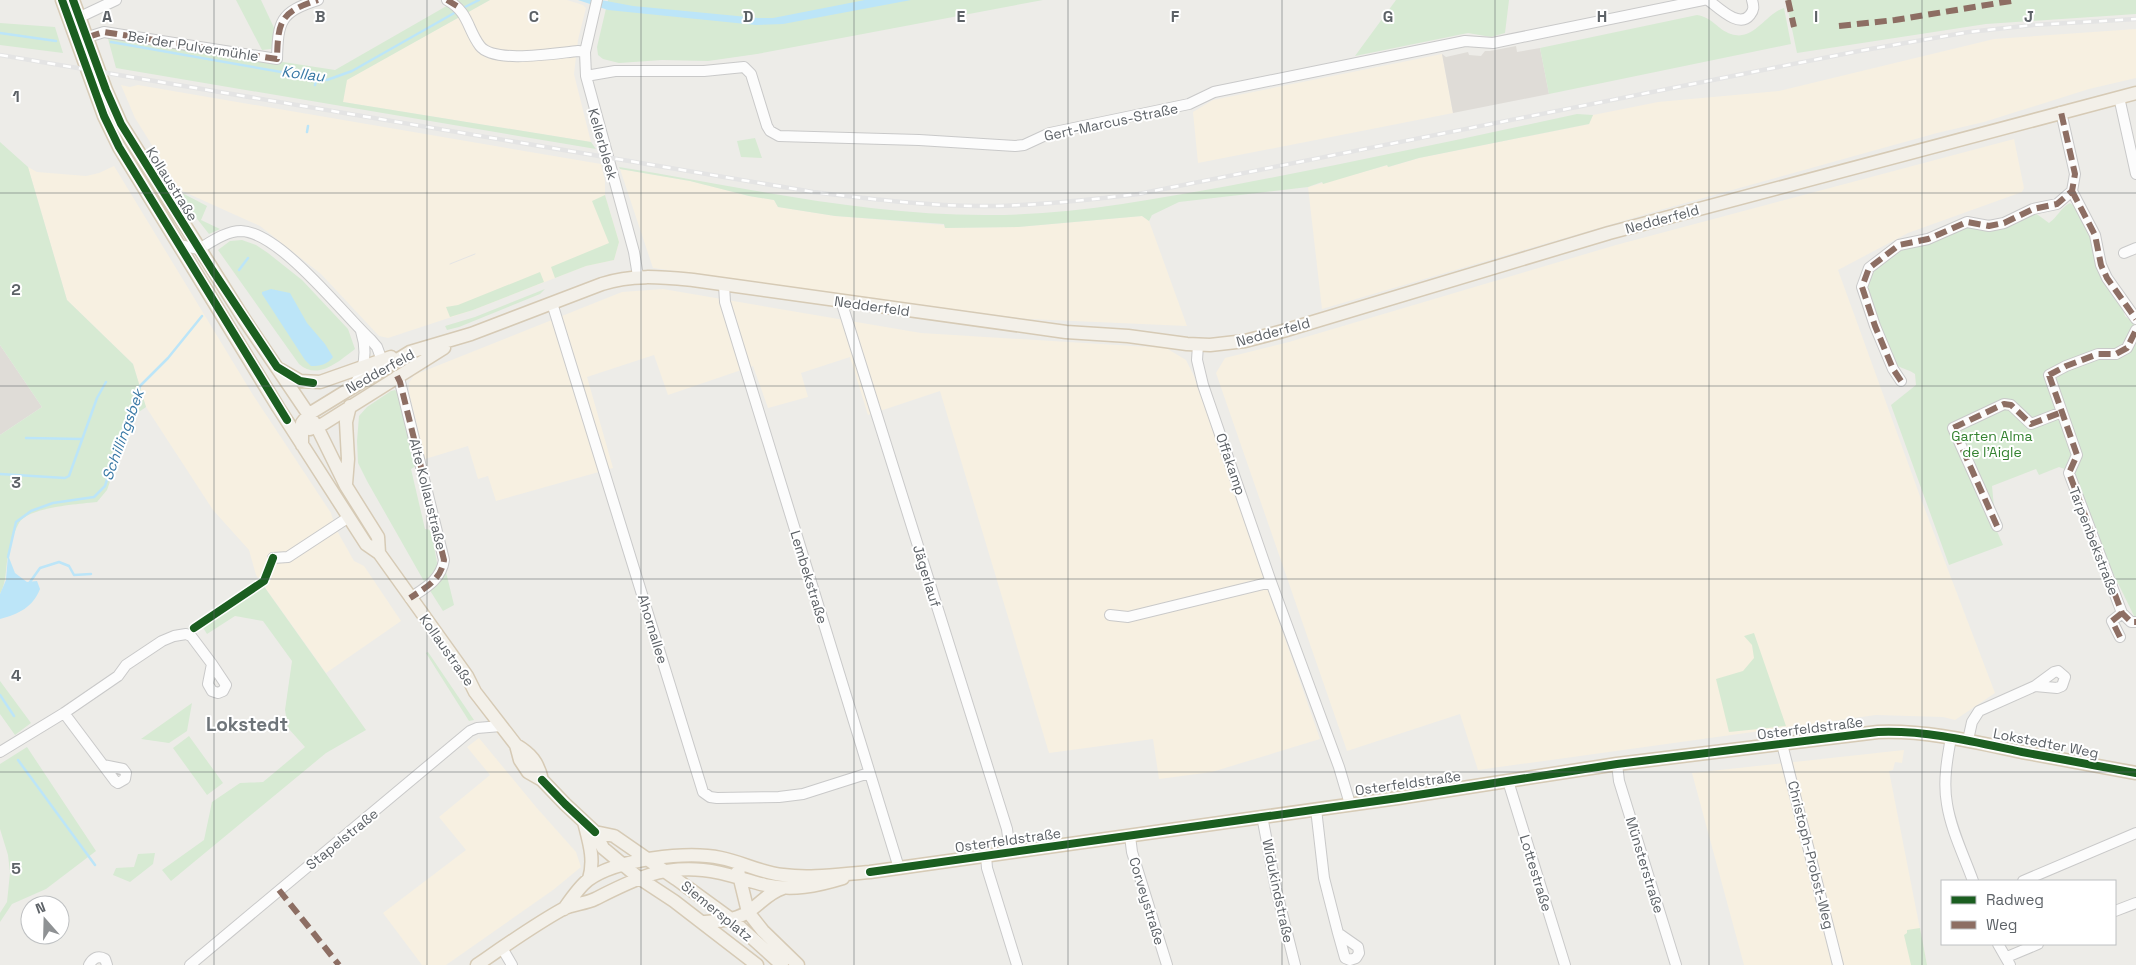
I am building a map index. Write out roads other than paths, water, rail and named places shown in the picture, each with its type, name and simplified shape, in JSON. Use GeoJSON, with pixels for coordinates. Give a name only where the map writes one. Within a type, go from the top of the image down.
{"type":"FeatureCollection","features":[{"type":"Feature","properties":{"kind":"main road","name":"Kollaustraße"},"geometry":{"type":"LineString","coordinates":[[62,0],[110,128],[132,169],[286,420],[366,544],[380,553],[410,598],[516,745],[520,760],[528,772],[542,780],[596,832],[603,848],[623,864]]}},
{"type":"Feature","properties":{"kind":"main road","name":"Kollaustraße"},"geometry":{"type":"LineString","coordinates":[[73,0],[106,90],[121,124],[199,249],[317,427],[346,486],[378,537],[380,553]]}},
{"type":"Feature","properties":{"kind":"main road","name":"Nedderfeld"},"geometry":{"type":"LineString","coordinates":[[309,414],[383,363],[410,352],[471,334],[608,282],[638,276],[724,284],[1027,327],[1128,336],[1198,345],[1258,338],[1609,233],[2136,93]]}},
{"type":"Feature","properties":{"kind":"main road","name":"Nedderfeld"},"geometry":{"type":"LineString","coordinates":[[302,428],[311,430],[317,427],[432,354],[471,334]]}},
{"type":"Feature","properties":{"kind":"main road"},"geometry":{"type":"LineString","coordinates":[[277,367],[300,381],[313,383],[327,380],[364,366],[383,363],[386,374],[385,384]]}},
{"type":"Feature","properties":{"kind":"main road"},"geometry":{"type":"LineString","coordinates":[[346,486],[348,459],[346,422],[350,406]]}},
{"type":"Feature","properties":{"kind":"main road"},"geometry":{"type":"LineString","coordinates":[[302,445],[304,418],[309,414]]}},
{"type":"Feature","properties":{"kind":"main road"},"geometry":{"type":"LineString","coordinates":[[286,420],[302,428]]}},
{"type":"Feature","properties":{"kind":"main road","name":"Osterfeldstraße"},"geometry":{"type":"LineString","coordinates":[[640,865],[695,855],[726,859],[783,875],[870,872],[1130,836],[1617,764],[1890,732],[1951,738]]}},
{"type":"Feature","properties":{"kind":"main road","name":"Lokstedter Weg"},"geometry":{"type":"LineString","coordinates":[[1951,738],[2136,773]]}},
{"type":"Feature","properties":{"kind":"main road"},"geometry":{"type":"LineString","coordinates":[[584,822],[592,854],[590,879]]}},
{"type":"Feature","properties":{"kind":"main road","name":"Kollaustraße"},"geometry":{"type":"LineString","coordinates":[[596,832],[614,836],[640,865]]}},
{"type":"Feature","properties":{"kind":"main road"},"geometry":{"type":"LineString","coordinates":[[726,859],[735,866],[740,877],[748,912],[763,931],[798,965]]}},
{"type":"Feature","properties":{"kind":"main road"},"geometry":{"type":"LineString","coordinates":[[564,909],[590,879],[606,870],[623,864]]}},
{"type":"Feature","properties":{"kind":"main road","name":"Siemersplatz"},"geometry":{"type":"LineString","coordinates":[[623,864],[640,865],[666,871],[730,919],[782,965]]}},
{"type":"Feature","properties":{"kind":"main road"},"geometry":{"type":"LineString","coordinates":[[477,965],[564,909],[593,900],[625,883],[640,865]]}},
{"type":"Feature","properties":{"kind":"main road","name":"Osterfeldstraße"},"geometry":{"type":"LineString","coordinates":[[640,865],[666,871],[701,870],[740,877],[764,885],[786,888],[818,885],[870,872]]}},
{"type":"Feature","properties":{"kind":"main road","name":"Siemersplatz"},"geometry":{"type":"LineString","coordinates":[[640,865],[702,922],[757,965]]}},
{"type":"Feature","properties":{"kind":"main road"},"geometry":{"type":"LineString","coordinates":[[702,922],[730,919],[748,912],[767,896],[786,888]]}},
{"type":"Feature","properties":{"kind":"street"},"geometry":{"type":"LineString","coordinates":[[80,17],[116,0]]}},
{"type":"Feature","properties":{"kind":"street","name":"Bei der Pulvermühle"},"geometry":{"type":"LineString","coordinates":[[88,37],[104,32],[277,59],[278,39],[283,19],[296,7],[318,0]]}},
{"type":"Feature","properties":{"kind":"street"},"geometry":{"type":"LineString","coordinates":[[447,0],[464,14],[480,46],[490,53],[506,56],[585,52]]}},
{"type":"Feature","properties":{"kind":"street","name":"Gert-Marcus-Straße"},"geometry":{"type":"LineString","coordinates":[[586,76],[615,70],[704,71],[744,67],[751,74],[767,126],[770,131],[778,136],[919,140],[1015,146],[1024,145],[1050,133],[1189,104],[1214,92],[1465,41],[1493,44],[1703,0]]}},
{"type":"Feature","properties":{"kind":"street"},"geometry":{"type":"LineString","coordinates":[[1708,0],[1735,19],[1741,20],[1751,14],[1754,8],[1752,0]]}},
{"type":"Feature","properties":{"kind":"street","name":"Kellerbleek"},"geometry":{"type":"LineString","coordinates":[[597,5],[585,52],[586,76],[634,252],[638,276]]}},
{"type":"Feature","properties":{"kind":"street"},"geometry":{"type":"LineString","coordinates":[[2119,97],[2136,174]]}},
{"type":"Feature","properties":{"kind":"street"},"geometry":{"type":"LineString","coordinates":[[2061,112],[2075,174],[2072,191],[2095,235],[2101,266],[2113,290],[2136,319]]}},
{"type":"Feature","properties":{"kind":"street"},"geometry":{"type":"LineString","coordinates":[[1901,382],[1875,326],[1862,287],[1869,268],[1899,244],[1928,239],[1967,222],[1989,226],[2004,223],[2033,209],[2056,204],[2072,191]]}},
{"type":"Feature","properties":{"kind":"street"},"geometry":{"type":"LineString","coordinates":[[179,245],[199,249],[222,236],[239,231],[262,238],[290,258],[316,283],[375,345],[383,363]]}},
{"type":"Feature","properties":{"kind":"street"},"geometry":{"type":"LineString","coordinates":[[2124,253],[2136,248]]}},
{"type":"Feature","properties":{"kind":"street","name":"Lembekstraße"},"geometry":{"type":"LineString","coordinates":[[724,284],[724,302],[899,868]]}},
{"type":"Feature","properties":{"kind":"street","name":"Jägerlauf"},"geometry":{"type":"LineString","coordinates":[[841,301],[1007,829],[1010,852]]}},
{"type":"Feature","properties":{"kind":"street","name":"Ahornallee"},"geometry":{"type":"LineString","coordinates":[[552,303],[702,792],[710,797],[717,798],[779,797],[803,794],[869,773]]}},
{"type":"Feature","properties":{"kind":"street","name":"Tarpenbekstraße"},"geometry":{"type":"LineString","coordinates":[[2120,637],[2112,621],[2122,613],[2069,473],[2077,455],[2046,372],[2098,354],[2116,354],[2127,348],[2136,330]]}},
{"type":"Feature","properties":{"kind":"street"},"geometry":{"type":"LineString","coordinates":[[355,384],[364,366],[364,346],[361,331]]}},
{"type":"Feature","properties":{"kind":"street","name":"Offakamp"},"geometry":{"type":"LineString","coordinates":[[1198,345],[1197,360],[1203,385],[1271,582],[1339,767],[1350,804]]}},
{"type":"Feature","properties":{"kind":"street","name":"Alte Kollaustraße"},"geometry":{"type":"LineString","coordinates":[[397,376],[444,560],[440,574],[432,583],[410,598]]}},
{"type":"Feature","properties":{"kind":"street"},"geometry":{"type":"LineString","coordinates":[[1997,526],[1953,428],[2004,404],[2010,405],[2031,424],[2062,412]]}},
{"type":"Feature","properties":{"kind":"street"},"geometry":{"type":"LineString","coordinates":[[273,558],[288,557],[349,517]]}},
{"type":"Feature","properties":{"kind":"street"},"geometry":{"type":"LineString","coordinates":[[1110,615],[1128,617],[1271,582]]}},
{"type":"Feature","properties":{"kind":"street"},"geometry":{"type":"LineString","coordinates":[[2122,613],[2131,622],[2136,622]]}},
{"type":"Feature","properties":{"kind":"street"},"geometry":{"type":"LineString","coordinates":[[0,752],[64,713],[118,676],[126,665],[162,641],[174,636],[186,634],[191,636],[212,664]]}},
{"type":"Feature","properties":{"kind":"street"},"geometry":{"type":"LineString","coordinates":[[1968,740],[1972,722],[1979,711],[2035,686]]}},
{"type":"Feature","properties":{"kind":"street"},"geometry":{"type":"LineString","coordinates":[[64,713],[103,765]]}},
{"type":"Feature","properties":{"kind":"street","name":"Stapelstraße"},"geometry":{"type":"LineString","coordinates":[[190,965],[474,729],[501,726]]}},
{"type":"Feature","properties":{"kind":"street"},"geometry":{"type":"LineString","coordinates":[[1951,738],[1946,775],[1947,804],[1954,831],[1973,880]]}},
{"type":"Feature","properties":{"kind":"street","name":"Christoph-Probst-Weg"},"geometry":{"type":"LineString","coordinates":[[1782,744],[1838,965]]}},
{"type":"Feature","properties":{"kind":"street","name":"Münsterstraße"},"geometry":{"type":"LineString","coordinates":[[1617,764],[1619,781],[1676,965]]}},
{"type":"Feature","properties":{"kind":"street","name":"Lottestraße"},"geometry":{"type":"LineString","coordinates":[[1508,781],[1565,965]]}},
{"type":"Feature","properties":{"kind":"street"},"geometry":{"type":"LineString","coordinates":[[1316,808],[1324,878],[1338,933]]}},
{"type":"Feature","properties":{"kind":"street","name":"Widukindstraße"},"geometry":{"type":"LineString","coordinates":[[1262,816],[1276,888],[1295,965]]}},
{"type":"Feature","properties":{"kind":"street"},"geometry":{"type":"LineString","coordinates":[[2025,880],[2136,833]]}},
{"type":"Feature","properties":{"kind":"street","name":"Corveystraße"},"geometry":{"type":"LineString","coordinates":[[1130,836],[1132,852],[1167,965]]}},
{"type":"Feature","properties":{"kind":"street"},"geometry":{"type":"LineString","coordinates":[[986,856],[987,868],[1017,965]]}},
{"type":"Feature","properties":{"kind":"street"},"geometry":{"type":"LineString","coordinates":[[2116,912],[2136,903]]}},
{"type":"Feature","properties":{"kind":"street"},"geometry":{"type":"LineString","coordinates":[[1998,945],[2008,961],[2036,945]]}},
{"type":"Feature","properties":{"kind":"street"},"geometry":{"type":"LineString","coordinates":[[502,948],[512,965]]}},
{"type":"Feature","properties":{"kind":"street"},"geometry":{"type":"LineString","coordinates":[[89,965],[94,958],[100,957],[105,959],[107,965]]}},
{"type":"Feature","properties":{"kind":"water"},"geometry":{"type":"Polygon","coordinates":[[[578,0],[601,0],[633,6],[773,18],[865,0],[911,0],[783,24],[756,25],[608,10],[578,0]]]}},
{"type":"Feature","properties":{"kind":"water"},"geometry":{"type":"Polygon","coordinates":[[[271,289],[290,293],[307,323],[325,344],[333,357],[328,362],[311,366],[305,360],[262,294],[262,292],[271,289]]]}},
{"type":"Feature","properties":{"kind":"water"},"geometry":{"type":"Polygon","coordinates":[[[8,555],[15,573],[27,582],[37,581],[40,589],[33,601],[24,609],[0,619],[0,594],[6,580],[8,555]]]}},
{"type":"Feature","properties":{"kind":"waterway","name":"Kollau"},"geometry":{"type":"LineString","coordinates":[[463,8],[479,0]]}},
{"type":"Feature","properties":{"kind":"waterway","name":"Kollau"},"geometry":{"type":"LineString","coordinates":[[111,42],[327,80],[352,71],[456,12]]}},
{"type":"Feature","properties":{"kind":"waterway","name":"Kollau"},"geometry":{"type":"LineString","coordinates":[[0,33],[56,41]]}},
{"type":"Feature","properties":{"kind":"waterway","name":"Kollau"},"geometry":{"type":"LineString","coordinates":[[315,85],[317,78]]}},
{"type":"Feature","properties":{"kind":"waterway","name":"Schillingsbek"},"geometry":{"type":"LineString","coordinates":[[307,132],[308,126]]}},
{"type":"Feature","properties":{"kind":"waterway","name":"Schillingsbek"},"geometry":{"type":"LineString","coordinates":[[239,270],[248,258]]}},
{"type":"Feature","properties":{"kind":"waterway","name":"Schillingsbek"},"geometry":{"type":"LineString","coordinates":[[8,557],[16,522],[31,511],[53,503],[94,497],[105,486],[124,427],[140,386],[168,358],[202,316]]}},
{"type":"Feature","properties":{"kind":"waterway"},"geometry":{"type":"LineString","coordinates":[[0,474],[65,478],[69,476],[97,398],[106,382]]}},
{"type":"Feature","properties":{"kind":"waterway"},"geometry":{"type":"LineString","coordinates":[[26,438],[82,439]]}},
{"type":"Feature","properties":{"kind":"waterway"},"geometry":{"type":"LineString","coordinates":[[30,582],[40,568],[59,562],[69,566],[74,575],[91,574]]}},
{"type":"Feature","properties":{"kind":"waterway"},"geometry":{"type":"LineString","coordinates":[[0,695],[14,716]]}},
{"type":"Feature","properties":{"kind":"waterway"},"geometry":{"type":"LineString","coordinates":[[18,760],[95,865]]}},
{"type":"Feature","properties":{"kind":"tram line"},"geometry":{"type":"LineString","coordinates":[[450,264],[475,254]]}},
{"type":"Feature","properties":{"kind":"railway"},"geometry":{"type":"LineString","coordinates":[[0,55],[813,192],[877,200],[962,206],[1002,206],[1138,194],[1859,51],[1969,32],[2033,25],[2136,19]]}},
{"type":"Feature","properties":{"kind":"district","name":"Lokstedt"},"geometry":{"type":"Point","coordinates":[247,724]}},
{"type":"Feature","properties":{"kind":"park label","name":"Garten Alma de l'Aigle"},"geometry":{"type":"Point","coordinates":[1992,444]}}]}
